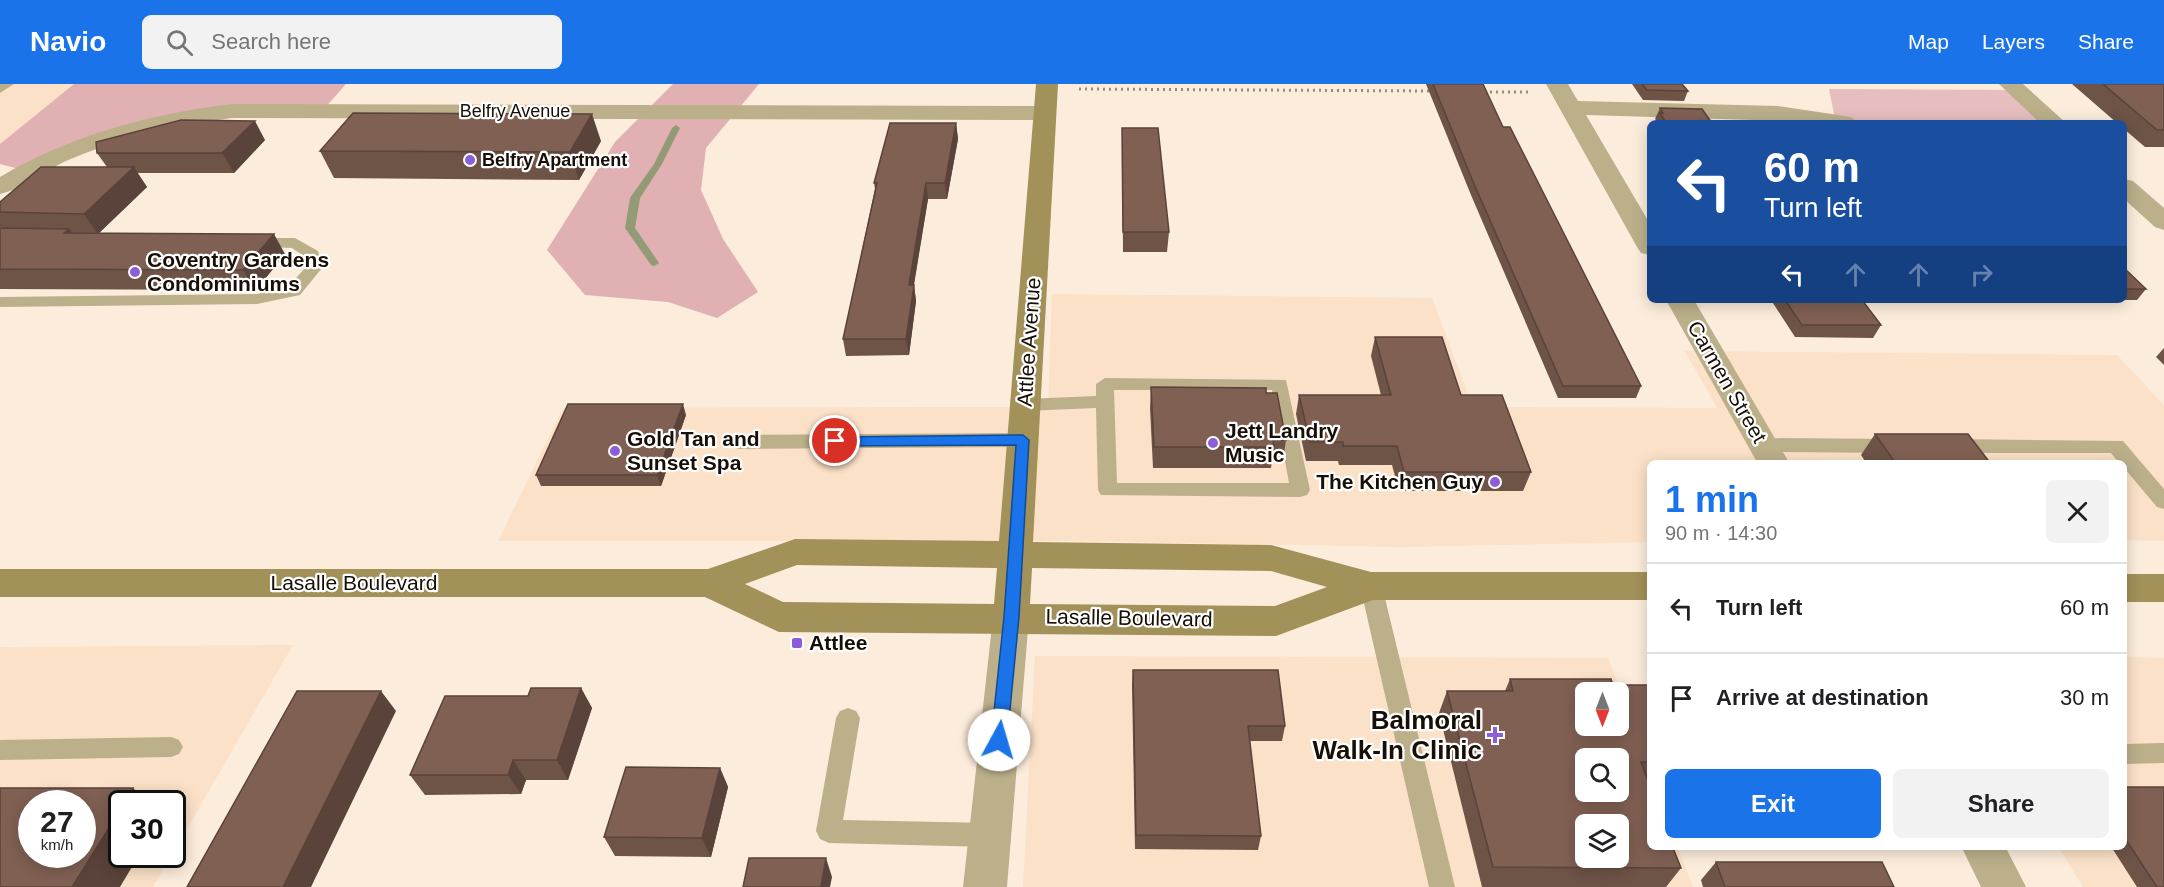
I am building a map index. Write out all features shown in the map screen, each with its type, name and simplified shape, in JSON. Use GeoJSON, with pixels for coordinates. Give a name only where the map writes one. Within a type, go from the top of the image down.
{"type":"FeatureCollection","features":[{"type":"Feature","properties":{"kind":"main road","name":"Attlee Avenue"},"geometry":{"type":"LineString","coordinates":[[1011,617],[1046,95]]}},
{"type":"Feature","properties":{"kind":"main road","name":"Lasalle Boulevard"},"geometry":{"type":"LineString","coordinates":[[0,584],[709,583],[795,552],[1271,558],[1371,586],[1647,586]]}},
{"type":"Feature","properties":{"kind":"main road","name":"Lasalle Boulevard"},"geometry":{"type":"LineString","coordinates":[[709,583],[779,617],[1011,617],[1276,621],[1371,586]]}},
{"type":"Feature","properties":{"kind":"main road"},"geometry":{"type":"LineString","coordinates":[[2127,588],[2164,588]]}},
{"type":"Feature","properties":{"kind":"street"},"geometry":{"type":"LineString","coordinates":[[2010,84],[2051,120]]}},
{"type":"Feature","properties":{"kind":"street","name":"Belfry Avenue"},"geometry":{"type":"LineString","coordinates":[[0,187],[24,171],[110,138],[198,114],[232,111],[1046,95]]}},
{"type":"Feature","properties":{"kind":"street"},"geometry":{"type":"LineString","coordinates":[[1563,95],[1778,112],[1827,120]]}},
{"type":"Feature","properties":{"kind":"street"},"geometry":{"type":"LineString","coordinates":[[1563,95],[1647,242]]}},
{"type":"Feature","properties":{"kind":"street"},"geometry":{"type":"LineString","coordinates":[[2127,190],[2164,201]]}},
{"type":"Feature","properties":{"kind":"street"},"geometry":{"type":"LineString","coordinates":[[2127,190],[2164,222]]}},
{"type":"Feature","properties":{"kind":"street","name":"Carmen Street"},"geometry":{"type":"LineString","coordinates":[[1682,303],[1769,454]]}},
{"type":"Feature","properties":{"kind":"street","name":"Attlee Avenue"},"geometry":{"type":"LineString","coordinates":[[985,887],[1011,617]]}},
{"type":"Feature","properties":{"kind":"street"},"geometry":{"type":"LineString","coordinates":[[1984,850],[2004,887]]}},
{"type":"Feature","properties":{"kind":"lane"},"geometry":{"type":"LineString","coordinates":[[0,89],[7,84]]}},
{"type":"Feature","properties":{"kind":"lane"},"geometry":{"type":"LineString","coordinates":[[0,302],[257,299],[294,291],[314,268],[312,254],[295,243],[236,242]]}},
{"type":"Feature","properties":{"kind":"lane"},"geometry":{"type":"LineString","coordinates":[[1105,384],[1280,384],[1300,490],[1108,490],[1105,402],[1105,384]]}},
{"type":"Feature","properties":{"kind":"lane"},"geometry":{"type":"LineString","coordinates":[[1025,405],[1105,402]]}},
{"type":"Feature","properties":{"kind":"lane"},"geometry":{"type":"LineString","coordinates":[[739,442],[1023,440]]}},
{"type":"Feature","properties":{"kind":"lane"},"geometry":{"type":"LineString","coordinates":[[1769,454],[1922,446],[2116,447],[2164,502]]}},
{"type":"Feature","properties":{"kind":"lane"},"geometry":{"type":"LineString","coordinates":[[1371,586],[1442,887]]}},
{"type":"Feature","properties":{"kind":"lane"},"geometry":{"type":"LineString","coordinates":[[848,718],[829,831],[990,835]]}},
{"type":"Feature","properties":{"kind":"lane"},"geometry":{"type":"LineString","coordinates":[[0,750],[171,747]]}},
{"type":"Feature","properties":{"kind":"lane"},"geometry":{"type":"LineString","coordinates":[[2127,754],[2164,753]]}},
{"type":"Feature","properties":{"kind":"path"},"geometry":{"type":"LineString","coordinates":[[1046,95],[1442,92]]}},
{"type":"Feature","properties":{"kind":"path"},"geometry":{"type":"LineString","coordinates":[[1478,92],[1563,95]]}},
{"type":"Feature","properties":{"kind":"shaded area"},"geometry":{"type":"Polygon","coordinates":[[[0,84],[74,84],[0,144],[0,84]]]}},
{"type":"Feature","properties":{"kind":"shaded area"},"geometry":{"type":"Polygon","coordinates":[[[74,84],[346,84],[324,109],[233,109],[23,170],[0,164],[0,144],[74,84]]]}},
{"type":"Feature","properties":{"kind":"shaded area"},"geometry":{"type":"Polygon","coordinates":[[[673,84],[759,84],[706,148],[701,190],[723,239],[758,292],[717,318],[668,302],[585,295],[547,250],[615,142],[673,84]]]}},
{"type":"Feature","properties":{"kind":"shaded area"},"geometry":{"type":"Polygon","coordinates":[[[1829,89],[2014,90],[2048,120],[1840,120],[1835,119],[1829,89]]]}},
{"type":"Feature","properties":{"kind":"shaded area"},"geometry":{"type":"Polygon","coordinates":[[[1052,294],[1432,298],[1473,407],[1717,408],[1685,351],[2117,355],[2164,405],[2164,541],[2127,540],[2127,460],[1647,460],[1647,542],[1400,547],[1074,541],[498,541],[563,408],[1048,407],[1052,294]]]}},
{"type":"Feature","properties":{"kind":"shaded area"},"geometry":{"type":"Polygon","coordinates":[[[293,645],[186,830],[186,790],[108,790],[108,868],[164,868],[153,887],[0,887],[0,647],[293,645]]]}},
{"type":"Feature","properties":{"kind":"shaded area"},"geometry":{"type":"Polygon","coordinates":[[[1035,656],[1608,658],[1617,682],[1575,682],[1575,736],[1629,736],[1629,714],[1647,763],[1647,850],[1679,850],[1693,887],[1023,887],[1035,656]]]}},
{"type":"Feature","properties":{"kind":"shaded area"},"geometry":{"type":"Polygon","coordinates":[[[2127,657],[2164,658],[2164,887],[2083,887],[2060,850],[2127,850],[2127,657]]]}},
{"type":"Feature","properties":{"kind":"building"},"geometry":{"type":"Polygon","coordinates":[[[1433,84],[1483,84],[1503,127],[1510,127],[1641,386],[1563,386],[1474,184],[1433,84]]]}},
{"type":"Feature","properties":{"kind":"building"},"geometry":{"type":"Polygon","coordinates":[[[1642,84],[1682,84],[1688,91],[1647,90],[1642,84]]]}},
{"type":"Feature","properties":{"kind":"building"},"geometry":{"type":"Polygon","coordinates":[[[2103,84],[2164,84],[2164,130],[2157,130],[2103,84]]]}},
{"type":"Feature","properties":{"kind":"building"},"geometry":{"type":"Polygon","coordinates":[[[1660,108],[1702,109],[1710,120],[1664,120],[1660,113],[1663,113],[1660,108]]]}},
{"type":"Feature","properties":{"kind":"building"},"geometry":{"type":"Polygon","coordinates":[[[353,113],[592,114],[570,152],[320,151],[353,113]]]}},
{"type":"Feature","properties":{"kind":"building"},"geometry":{"type":"Polygon","coordinates":[[[181,120],[255,121],[222,153],[97,153],[96,142],[181,120]]]}},
{"type":"Feature","properties":{"kind":"building"},"geometry":{"type":"Polygon","coordinates":[[[890,123],[956,123],[945,183],[926,183],[909,285],[914,285],[906,339],[843,339],[877,183],[874,183],[890,123]]]}},
{"type":"Feature","properties":{"kind":"building"},"geometry":{"type":"Polygon","coordinates":[[[1122,128],[1158,128],[1169,232],[1123,232],[1122,128]]]}},
{"type":"Feature","properties":{"kind":"building"},"geometry":{"type":"Polygon","coordinates":[[[41,167],[134,167],[84,214],[0,212],[0,202],[41,167]]]}},
{"type":"Feature","properties":{"kind":"building"},"geometry":{"type":"Polygon","coordinates":[[[0,228],[69,229],[64,233],[274,234],[243,270],[0,269],[0,228]]]}},
{"type":"Feature","properties":{"kind":"building"},"geometry":{"type":"Polygon","coordinates":[[[2127,271],[2146,289],[2127,289],[2127,271]]]}},
{"type":"Feature","properties":{"kind":"building"},"geometry":{"type":"Polygon","coordinates":[[[1787,303],[1864,303],[1881,325],[1802,325],[1787,303]]]}},
{"type":"Feature","properties":{"kind":"building"},"geometry":{"type":"Polygon","coordinates":[[[1375,337],[1442,337],[1461,395],[1502,395],[1531,472],[1404,472],[1397,446],[1343,446],[1343,442],[1310,442],[1299,395],[1391,395],[1375,337]]]}},
{"type":"Feature","properties":{"kind":"building"},"geometry":{"type":"Polygon","coordinates":[[[1151,387],[1266,388],[1266,393],[1277,393],[1286,440],[1273,440],[1274,447],[1154,447],[1151,387]]]}},
{"type":"Feature","properties":{"kind":"building","name":"Gold Tan and Sunset Spa"},"geometry":{"type":"Polygon","coordinates":[[[568,404],[683,404],[657,475],[536,475],[568,404]]]}},
{"type":"Feature","properties":{"kind":"building"},"geometry":{"type":"Polygon","coordinates":[[[1875,434],[1968,434],[1988,460],[1893,460],[1875,434]]]}},
{"type":"Feature","properties":{"kind":"building"},"geometry":{"type":"Polygon","coordinates":[[[1133,670],[1278,670],[1285,726],[1248,726],[1261,836],[1136,835],[1133,670]]]}},
{"type":"Feature","properties":{"kind":"building"},"geometry":{"type":"Polygon","coordinates":[[[1510,679],[1611,679],[1612,682],[1575,682],[1575,736],[1629,736],[1629,685],[1647,685],[1647,762],[1641,762],[1647,778],[1647,850],[1674,850],[1681,868],[1629,868],[1629,814],[1575,814],[1575,867],[1493,867],[1447,691],[1513,691],[1510,679]]]}},
{"type":"Feature","properties":{"kind":"building"},"geometry":{"type":"Polygon","coordinates":[[[531,688],[581,688],[557,760],[513,760],[508,775],[410,775],[445,696],[528,696],[531,688]]]}},
{"type":"Feature","properties":{"kind":"building"},"geometry":{"type":"Polygon","coordinates":[[[297,691],[381,691],[283,887],[187,887],[297,691]]]}},
{"type":"Feature","properties":{"kind":"building"},"geometry":{"type":"Polygon","coordinates":[[[626,767],[720,768],[702,838],[604,837],[626,767]]]}},
{"type":"Feature","properties":{"kind":"building"},"geometry":{"type":"Polygon","coordinates":[[[2127,787],[2164,787],[2164,887],[2157,887],[2127,842],[2127,787]]]}},
{"type":"Feature","properties":{"kind":"building"},"geometry":{"type":"Polygon","coordinates":[[[0,788],[133,788],[132,790],[108,790],[108,829],[96,849],[96,790],[18,790],[18,868],[84,868],[72,887],[0,887],[0,788]]]}},
{"type":"Feature","properties":{"kind":"building"},"geometry":{"type":"Polygon","coordinates":[[[749,858],[826,858],[821,887],[743,887],[749,858]]]}},
{"type":"Feature","properties":{"kind":"building"},"geometry":{"type":"Polygon","coordinates":[[[1716,862],[1882,862],[1894,887],[1725,887],[1716,862]]]}},
{"type":"Feature","properties":{"kind":"waterway"},"geometry":{"type":"LineString","coordinates":[[654,263],[630,228],[635,198],[658,164],[676,128]]}},
{"type":"Feature","properties":{"kind":"place","name":"Belfry Apartment"},"geometry":{"type":"Point","coordinates":[470,160]}},
{"type":"Feature","properties":{"kind":"place","name":"Coventry Gardens Condominiums"},"geometry":{"type":"Point","coordinates":[135,272]}},
{"type":"Feature","properties":{"kind":"place","name":"Jett Landry Music"},"geometry":{"type":"Point","coordinates":[1213,443]}},
{"type":"Feature","properties":{"kind":"place","name":"Gold Tan and Sunset Spa"},"geometry":{"type":"Point","coordinates":[615,451]}},
{"type":"Feature","properties":{"kind":"place","name":"The Kitchen Guy"},"geometry":{"type":"Point","coordinates":[1495,482]}},
{"type":"Feature","properties":{"kind":"place","name":"Attlee"},"geometry":{"type":"Point","coordinates":[797,643]}},
{"type":"Feature","properties":{"kind":"place","name":"Balmoral Walk-In Clinic"},"geometry":{"type":"Point","coordinates":[1495,735]}},
{"type":"Feature","properties":{"kind":"route"},"geometry":{"type":"LineString","coordinates":[[835,441],[1023,440],[1011,617],[999,740]]}}]}
